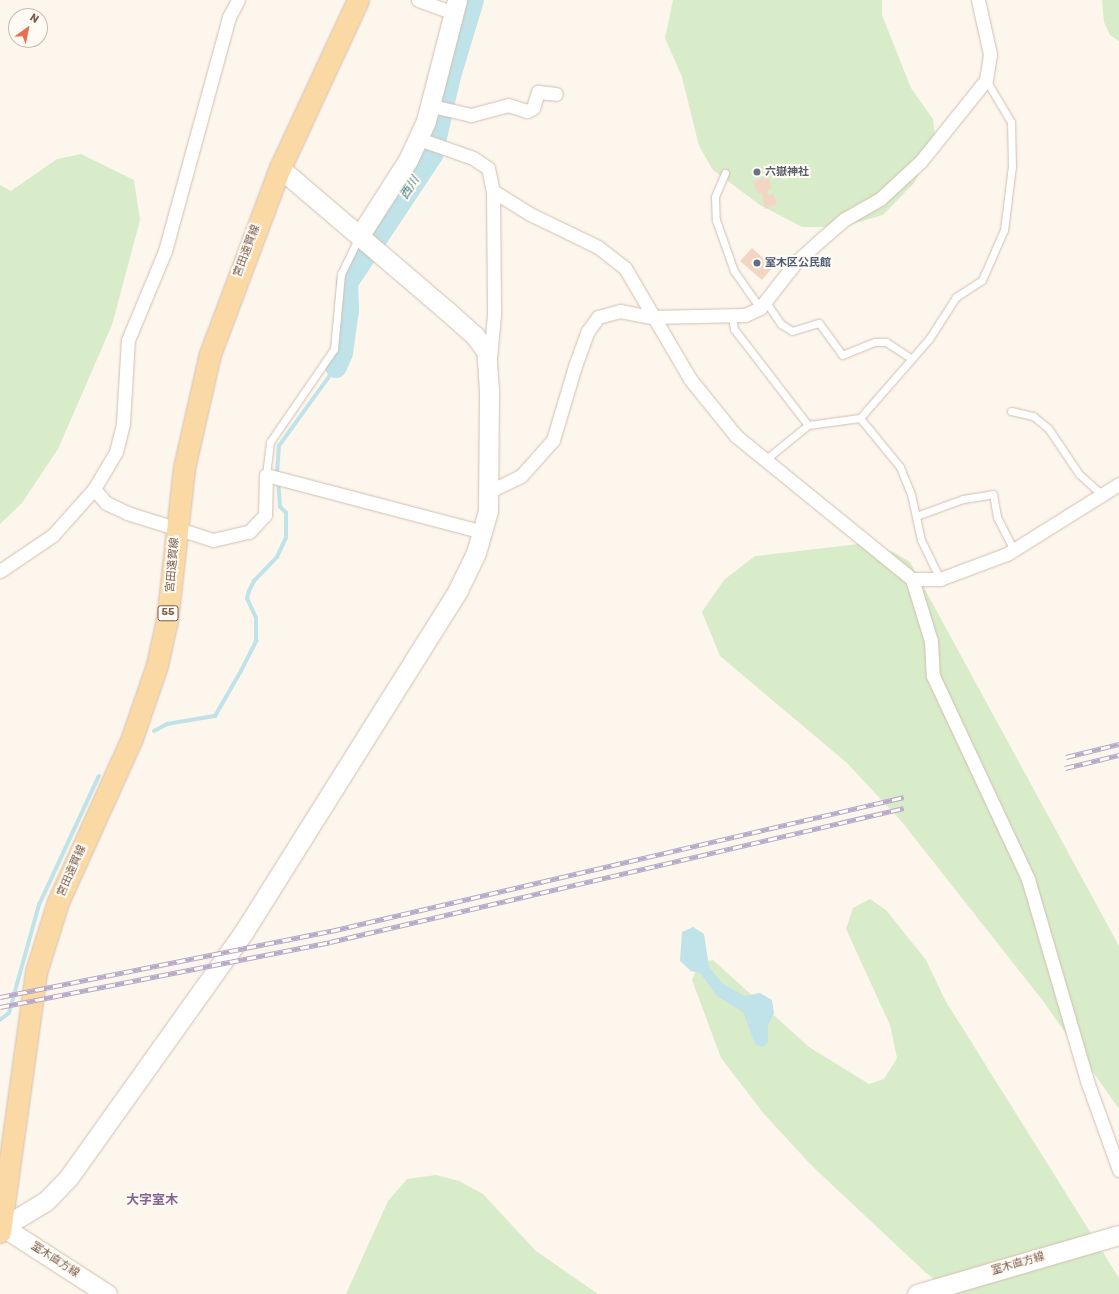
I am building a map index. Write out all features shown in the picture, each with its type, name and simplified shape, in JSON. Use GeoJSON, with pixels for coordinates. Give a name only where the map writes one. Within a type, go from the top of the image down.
{"type":"FeatureCollection","features":[{"type":"Feature","properties":{"kind":"main road","name":"宮田遠賀線"},"geometry":{"type":"LineString","coordinates":[[1,1228],[36,972],[58,902],[144,708],[167,620],[184,468],[210,354],[280,168],[358,0]]}},
{"type":"Feature","properties":{"kind":"street"},"geometry":{"type":"LineString","coordinates":[[0,571],[41,546],[94,489],[116,452],[123,423],[128,340],[166,251],[229,17],[238,0]]}},
{"type":"Feature","properties":{"kind":"street"},"geometry":{"type":"LineString","coordinates":[[360,235],[419,139],[432,106],[455,7],[418,0]]}},
{"type":"Feature","properties":{"kind":"street"},"geometry":{"type":"LineString","coordinates":[[490,490],[521,476],[553,440],[577,359],[588,331],[598,317],[620,311],[651,317],[745,315],[763,305],[796,262],[817,243],[845,219],[880,200],[921,161],[986,80],[990,54],[978,0]]}},
{"type":"Feature","properties":{"kind":"street"},"geometry":{"type":"LineString","coordinates":[[432,106],[471,115],[508,105],[527,111],[533,108],[538,92],[556,94]]}},
{"type":"Feature","properties":{"kind":"street"},"geometry":{"type":"LineString","coordinates":[[1,1228],[46,1201],[69,1177],[244,930],[458,590],[483,532],[490,490],[489,370],[494,315],[493,191],[488,168],[473,158],[419,139]]}},
{"type":"Feature","properties":{"kind":"street"},"geometry":{"type":"LineString","coordinates":[[280,168],[360,235],[475,336],[486,351],[489,370]]}},
{"type":"Feature","properties":{"kind":"street"},"geometry":{"type":"LineString","coordinates":[[493,191],[530,214],[598,247],[625,268],[651,317],[722,421],[765,460],[912,579],[931,641],[933,676],[1028,879],[1087,1081],[1119,1170]]}},
{"type":"Feature","properties":{"kind":"street"},"geometry":{"type":"LineString","coordinates":[[94,489],[106,503],[176,529],[214,540],[250,532],[265,515],[266,475],[483,532]]}},
{"type":"Feature","properties":{"kind":"street"},"geometry":{"type":"LineString","coordinates":[[912,579],[940,579],[968,571],[1013,550],[1119,484]]}},
{"type":"Feature","properties":{"kind":"street","name":"室木直方線"},"geometry":{"type":"LineString","coordinates":[[1,1228],[107,1294]]}},
{"type":"Feature","properties":{"kind":"street","name":"室木直方線"},"geometry":{"type":"LineString","coordinates":[[916,1294],[1119,1235]]}},
{"type":"Feature","properties":{"kind":"lane"},"geometry":{"type":"LineString","coordinates":[[765,460],[808,425],[860,418],[929,339],[956,297],[982,280],[1004,230],[1012,166],[1011,122],[986,80]]}},
{"type":"Feature","properties":{"kind":"lane"},"geometry":{"type":"LineString","coordinates":[[725,173],[715,197],[716,220],[734,271],[781,324],[792,331],[819,323],[842,355],[875,342],[886,342],[911,358]]}},
{"type":"Feature","properties":{"kind":"lane"},"geometry":{"type":"LineString","coordinates":[[266,475],[270,442],[334,348],[341,274],[360,235]]}},
{"type":"Feature","properties":{"kind":"lane"},"geometry":{"type":"LineString","coordinates":[[732,316],[734,329],[808,425]]}},
{"type":"Feature","properties":{"kind":"lane"},"geometry":{"type":"LineString","coordinates":[[1011,411],[1033,416],[1048,428],[1079,474],[1101,494]]}},
{"type":"Feature","properties":{"kind":"lane"},"geometry":{"type":"LineString","coordinates":[[860,418],[900,467],[916,516],[921,540],[940,579]]}},
{"type":"Feature","properties":{"kind":"lane"},"geometry":{"type":"LineString","coordinates":[[916,516],[963,499],[993,494],[997,517],[1013,550]]}},
{"type":"Feature","properties":{"kind":"green space"},"geometry":{"type":"Polygon","coordinates":[[[673,0],[882,0],[882,15],[911,88],[933,119],[935,138],[915,182],[883,215],[842,227],[802,227],[760,205],[713,170],[699,146],[682,77],[665,38],[673,0]]]}},
{"type":"Feature","properties":{"kind":"green space"},"geometry":{"type":"Polygon","coordinates":[[[1102,0],[1119,0],[1119,41],[1110,35],[1104,22],[1102,0]]]}},
{"type":"Feature","properties":{"kind":"green space"},"geometry":{"type":"Polygon","coordinates":[[[81,154],[134,180],[140,220],[112,325],[58,449],[22,503],[0,524],[0,185],[11,191],[57,159],[81,154]]]}},
{"type":"Feature","properties":{"kind":"green space"},"geometry":{"type":"Polygon","coordinates":[[[859,544],[893,552],[910,562],[1119,946],[1119,1109],[1043,1001],[902,822],[847,763],[720,656],[702,612],[724,580],[755,556],[859,544]]]}},
{"type":"Feature","properties":{"kind":"green space"},"geometry":{"type":"Polygon","coordinates":[[[870,899],[886,910],[926,960],[945,1000],[1119,1278],[1119,1294],[953,1294],[925,1272],[811,1165],[764,1114],[721,1058],[692,980],[700,962],[713,960],[809,1047],[869,1084],[884,1079],[897,1058],[890,1025],[846,929],[853,908],[870,899]]]}},
{"type":"Feature","properties":{"kind":"green space"},"geometry":{"type":"Polygon","coordinates":[[[436,1175],[459,1181],[483,1194],[536,1251],[598,1294],[346,1294],[388,1201],[407,1179],[436,1175]]]}},
{"type":"Feature","properties":{"kind":"water"},"geometry":{"type":"Polygon","coordinates":[[[693,927],[704,934],[709,967],[722,983],[744,996],[760,993],[772,1000],[774,1013],[768,1025],[768,1042],[763,1047],[755,1044],[743,1012],[717,996],[700,973],[691,971],[680,961],[682,932],[693,927]]]}},
{"type":"Feature","properties":{"kind":"building"},"geometry":{"type":"Polygon","coordinates":[[[767,176],[772,188],[767,190],[769,196],[773,194],[777,204],[765,209],[762,193],[758,194],[753,182],[767,176]]]}},
{"type":"Feature","properties":{"kind":"building"},"geometry":{"type":"Polygon","coordinates":[[[752,248],[773,267],[762,280],[740,261],[752,248]]]}},
{"type":"Feature","properties":{"kind":"waterway","name":"西川"},"geometry":{"type":"LineString","coordinates":[[336,367],[342,353],[348,310],[347,283],[432,155],[450,76],[473,0]]}},
{"type":"Feature","properties":{"kind":"waterway"},"geometry":{"type":"LineString","coordinates":[[277,474],[279,446],[336,367]]}},
{"type":"Feature","properties":{"kind":"waterway"},"geometry":{"type":"LineString","coordinates":[[154,731],[167,724],[215,716],[241,671],[256,641],[256,618],[247,599],[249,591],[254,581],[277,557],[286,538],[286,513],[280,507],[278,481]]}},
{"type":"Feature","properties":{"kind":"waterway"},"geometry":{"type":"LineString","coordinates":[[0,1020],[9,1013],[39,905],[99,776]]}},
{"type":"Feature","properties":{"kind":"railway"},"geometry":{"type":"LineString","coordinates":[[1066,757],[1119,744]]}},
{"type":"Feature","properties":{"kind":"railway"},"geometry":{"type":"LineString","coordinates":[[1065,768],[1119,755]]}},
{"type":"Feature","properties":{"kind":"railway"},"geometry":{"type":"LineString","coordinates":[[0,997],[331,931],[904,797]]}},
{"type":"Feature","properties":{"kind":"railway"},"geometry":{"type":"LineString","coordinates":[[0,1007],[330,942],[904,808]]}},
{"type":"Feature","properties":{"kind":"place","name":"六嶽神社"},"geometry":{"type":"Point","coordinates":[757,172]}},
{"type":"Feature","properties":{"kind":"place","name":"室木区公民館"},"geometry":{"type":"Point","coordinates":[757,263]}},
{"type":"Feature","properties":{"kind":"district","name":"大字室木"},"geometry":{"type":"Point","coordinates":[152,1200]}}]}
